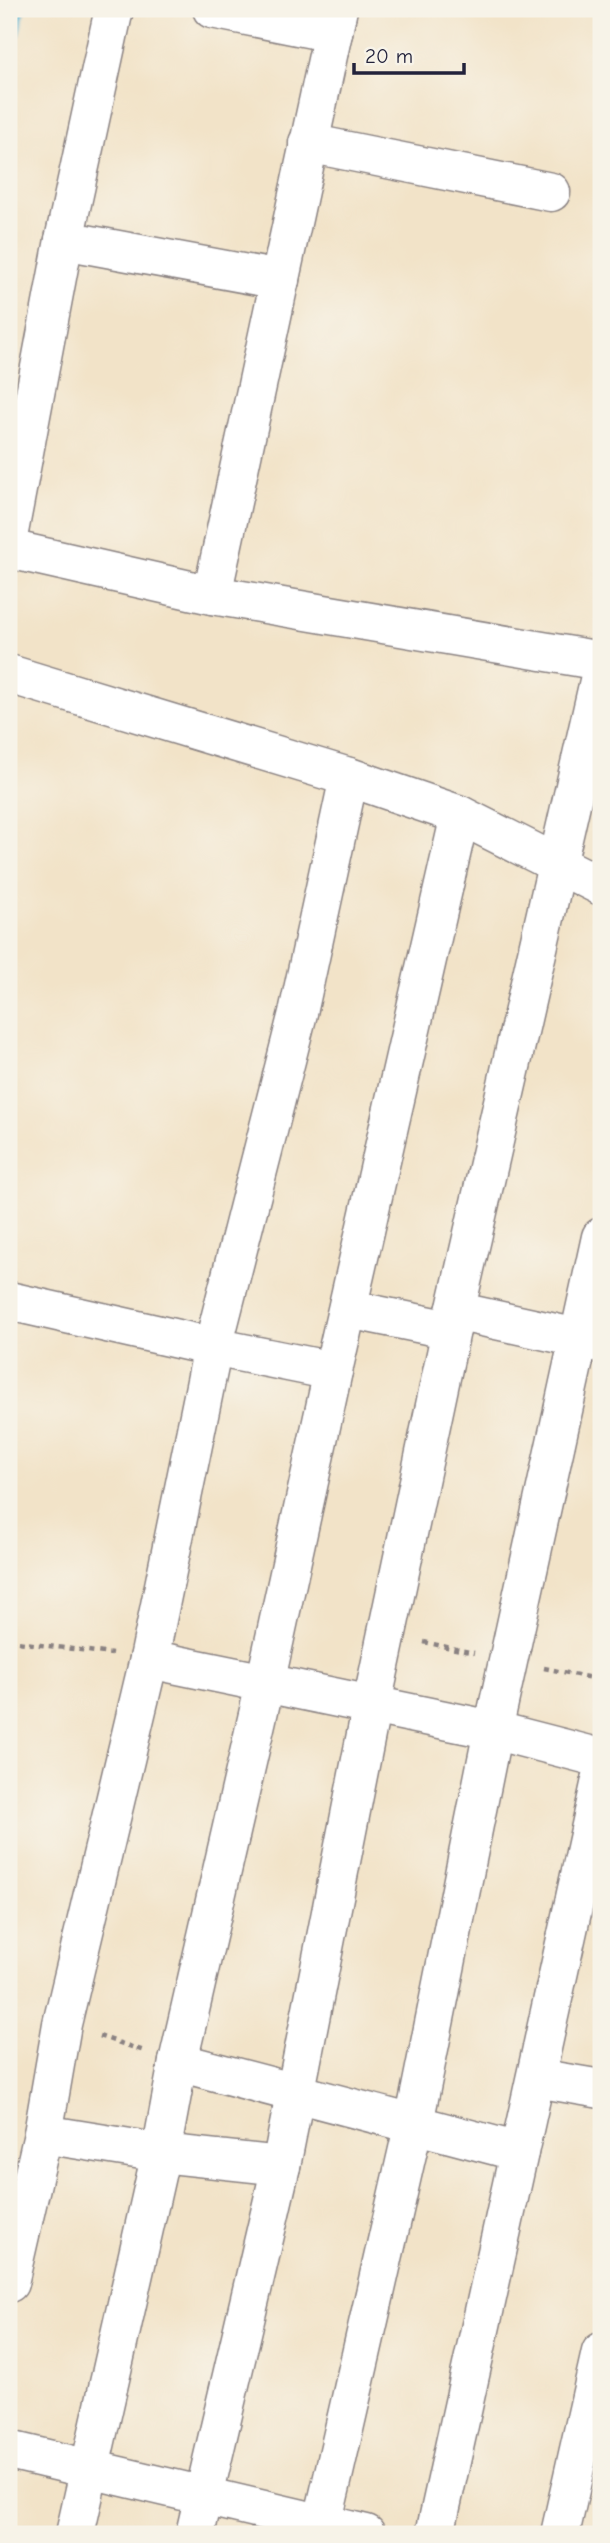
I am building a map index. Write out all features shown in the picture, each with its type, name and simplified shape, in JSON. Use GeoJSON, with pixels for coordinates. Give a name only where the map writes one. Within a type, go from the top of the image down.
{"type":"FeatureCollection","features":[{"type":"Feature","properties":{"kind":"street"},"geometry":{"type":"LineString","coordinates":[[9,531],[64,240],[114,9]]}},
{"type":"Feature","properties":{"kind":"street"},"geometry":{"type":"LineString","coordinates":[[212,9],[335,21],[212,595]]}},
{"type":"Feature","properties":{"kind":"street"},"geometry":{"type":"LineString","coordinates":[[308,143],[551,192]]}},
{"type":"Feature","properties":{"kind":"street"},"geometry":{"type":"LineString","coordinates":[[64,240],[279,279]]}},
{"type":"Feature","properties":{"kind":"street"},"geometry":{"type":"LineString","coordinates":[[9,549],[212,595],[601,661]]}},
{"type":"Feature","properties":{"kind":"street"},"geometry":{"type":"LineString","coordinates":[[195,2534],[281,2166],[372,1704],[453,1320],[601,672]]}},
{"type":"Feature","properties":{"kind":"street"},"geometry":{"type":"LineString","coordinates":[[9,674],[349,777],[460,815],[601,886]]}},
{"type":"Feature","properties":{"kind":"street"},"geometry":{"type":"LineString","coordinates":[[9,2283],[43,2134],[62,2024],[149,1659],[213,1347],[298,1013],[349,777]]}},
{"type":"Feature","properties":{"kind":"street"},"geometry":{"type":"LineString","coordinates":[[75,2534],[161,2153],[178,2062],[460,815]]}},
{"type":"Feature","properties":{"kind":"street"},"geometry":{"type":"LineString","coordinates":[[321,2529],[414,2123],[493,1730],[589,1341],[601,1237]]}},
{"type":"Feature","properties":{"kind":"street"},"geometry":{"type":"LineString","coordinates":[[9,1301],[333,1371]]}},
{"type":"Feature","properties":{"kind":"street"},"geometry":{"type":"LineString","coordinates":[[348,1309],[453,1320],[589,1341]]}},
{"type":"Feature","properties":{"kind":"street"},"geometry":{"type":"LineString","coordinates":[[149,1659],[493,1730],[601,1758]]}},
{"type":"Feature","properties":{"kind":"street"},"geometry":{"type":"LineString","coordinates":[[435,2534],[601,1780]]}},
{"type":"Feature","properties":{"kind":"street"},"geometry":{"type":"LineString","coordinates":[[178,2062],[519,2151]]}},
{"type":"Feature","properties":{"kind":"street"},"geometry":{"type":"LineString","coordinates":[[536,2078],[601,2089]]}},
{"type":"Feature","properties":{"kind":"street"},"geometry":{"type":"LineString","coordinates":[[43,2134],[161,2153],[281,2166]]}},
{"type":"Feature","properties":{"kind":"street"},"geometry":{"type":"LineString","coordinates":[[560,2534],[601,2352]]}},
{"type":"Feature","properties":{"kind":"street"},"geometry":{"type":"LineString","coordinates":[[9,2450],[203,2496],[321,2529],[366,2534]]}},
{"type":"Feature","properties":{"kind":"path"},"geometry":{"type":"LineString","coordinates":[[9,1641],[149,1659]]}},
{"type":"Feature","properties":{"kind":"path"},"geometry":{"type":"LineString","coordinates":[[62,2024],[178,2062]]}},
{"type":"Feature","properties":{"kind":"waterway"},"geometry":{"type":"LineString","coordinates":[[9,62],[20,9]]}}]}
